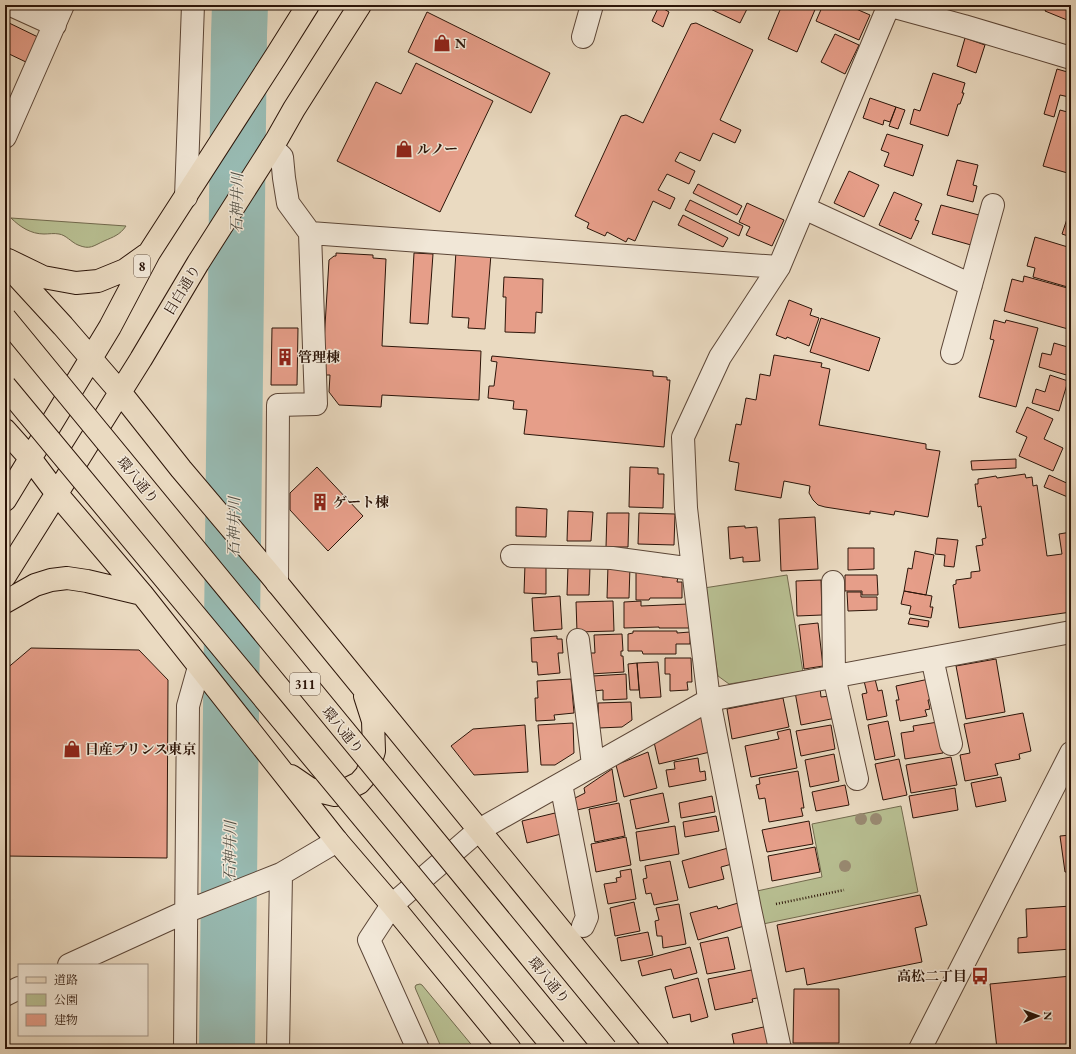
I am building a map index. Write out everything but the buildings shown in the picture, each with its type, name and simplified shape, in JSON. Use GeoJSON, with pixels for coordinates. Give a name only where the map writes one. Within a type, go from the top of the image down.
{"type":"FeatureCollection","features":[{"type":"Feature","properties":{"kind":"main road","name":"8"},"geometry":{"type":"LineString","coordinates":[[5,500],[110,327],[149,253],[308,5]]}},
{"type":"Feature","properties":{"kind":"main road","name":"目白通り"},"geometry":{"type":"LineString","coordinates":[[5,576],[120,392],[198,263],[274,143],[294,108],[360,5]]}},
{"type":"Feature","properties":{"kind":"main road"},"geometry":{"type":"LineString","coordinates":[[5,258],[43,277],[76,283],[98,281],[125,270],[149,253]]}},
{"type":"Feature","properties":{"kind":"main road"},"geometry":{"type":"LineString","coordinates":[[5,263],[63,326],[120,392],[181,469],[281,588],[658,1049]]}},
{"type":"Feature","properties":{"kind":"main road","name":"環八通り"},"geometry":{"type":"LineString","coordinates":[[5,318],[606,1049]]}},
{"type":"Feature","properties":{"kind":"main road"},"geometry":{"type":"LineString","coordinates":[[5,386],[555,1049]]}},
{"type":"Feature","properties":{"kind":"main road"},"geometry":{"type":"LineString","coordinates":[[5,430],[30,458],[57,494],[142,594],[337,841],[392,905],[510,1049]]}},
{"type":"Feature","properties":{"kind":"main road"},"geometry":{"type":"LineString","coordinates":[[5,602],[35,585],[51,580],[67,578],[87,581],[142,594]]}},
{"type":"Feature","properties":{"kind":"main road"},"geometry":{"type":"LineString","coordinates":[[280,769],[310,788],[335,795],[359,783],[367,774],[374,751],[373,721],[362,688]]}},
{"type":"Feature","properties":{"kind":"street"},"geometry":{"type":"LineString","coordinates":[[11,5],[54,25]]}},
{"type":"Feature","properties":{"kind":"street"},"geometry":{"type":"LineString","coordinates":[[5,137],[63,5]]}},
{"type":"Feature","properties":{"kind":"street"},"geometry":{"type":"LineString","coordinates":[[186,197],[193,5]]}},
{"type":"Feature","properties":{"kind":"street"},"geometry":{"type":"LineString","coordinates":[[583,37],[592,5]]}},
{"type":"Feature","properties":{"kind":"street"},"geometry":{"type":"LineString","coordinates":[[780,1049],[750,909],[709,700],[686,501],[683,437],[720,357],[779,267],[888,5],[1071,58]]}},
{"type":"Feature","properties":{"kind":"street"},"geometry":{"type":"LineString","coordinates":[[274,143],[282,157],[288,203],[310,233],[316,404],[278,405],[278,543],[281,588]]}},
{"type":"Feature","properties":{"kind":"street"},"geometry":{"type":"LineString","coordinates":[[952,353],[993,205]]}},
{"type":"Feature","properties":{"kind":"street"},"geometry":{"type":"LineString","coordinates":[[804,208],[971,285]]}},
{"type":"Feature","properties":{"kind":"street"},"geometry":{"type":"LineString","coordinates":[[310,233],[779,267]]}},
{"type":"Feature","properties":{"kind":"street"},"geometry":{"type":"LineString","coordinates":[[512,556],[612,558],[693,569]]}},
{"type":"Feature","properties":{"kind":"street"},"geometry":{"type":"LineString","coordinates":[[833,582],[834,676],[857,778]]}},
{"type":"Feature","properties":{"kind":"street"},"geometry":{"type":"LineString","coordinates":[[418,1049],[369,940],[392,905],[478,830],[709,700],[1071,632]]}},
{"type":"Feature","properties":{"kind":"street"},"geometry":{"type":"LineString","coordinates":[[578,640],[593,765]]}},
{"type":"Feature","properties":{"kind":"street"},"geometry":{"type":"LineString","coordinates":[[932,658],[951,744]]}},
{"type":"Feature","properties":{"kind":"street"},"geometry":{"type":"LineString","coordinates":[[184,1049],[190,910],[188,706],[199,667]]}},
{"type":"Feature","properties":{"kind":"street"},"geometry":{"type":"LineString","coordinates":[[920,1049],[1071,753]]}},
{"type":"Feature","properties":{"kind":"street"},"geometry":{"type":"LineString","coordinates":[[561,784],[587,917],[582,926]]}},
{"type":"Feature","properties":{"kind":"street"},"geometry":{"type":"LineString","coordinates":[[71,964],[190,910],[281,874],[337,841]]}},
{"type":"Feature","properties":{"kind":"street"},"geometry":{"type":"LineString","coordinates":[[278,1049],[281,874]]}},
{"type":"Feature","properties":{"kind":"street"},"geometry":{"type":"LineString","coordinates":[[5,995],[18,988]]}},
{"type":"Feature","properties":{"kind":"path"},"geometry":{"type":"LineString","coordinates":[[750,909],[844,890]]}},
{"type":"Feature","properties":{"kind":"green space"},"geometry":{"type":"Polygon","coordinates":[[[11,218],[126,226],[119,234],[94,246],[86,247],[75,244],[62,235],[39,234],[30,231],[22,227],[11,218]]]}},
{"type":"Feature","properties":{"kind":"green space"},"geometry":{"type":"Polygon","coordinates":[[[787,575],[803,672],[729,684],[718,676],[704,588],[787,575]]]}},
{"type":"Feature","properties":{"kind":"green space"},"geometry":{"type":"Polygon","coordinates":[[[901,806],[918,892],[763,924],[757,891],[822,877],[812,824],[901,806]]]}},
{"type":"Feature","properties":{"kind":"green space"},"geometry":{"type":"Polygon","coordinates":[[[420,984],[475,1049],[442,1049],[416,990],[416,985],[420,984]]]}},
{"type":"Feature","properties":{"kind":"waterway","name":"石神井川"},"geometry":{"type":"LineString","coordinates":[[227,1049],[232,542],[240,5]]}},
{"type":"Feature","properties":{"kind":"place","name":"N"},"geometry":{"type":"Point","coordinates":[442,43]}},
{"type":"Feature","properties":{"kind":"place","name":"ルノー"},"geometry":{"type":"Point","coordinates":[404,149]}},
{"type":"Feature","properties":{"kind":"place","name":"管理棟"},"geometry":{"type":"Point","coordinates":[285,357]}},
{"type":"Feature","properties":{"kind":"place","name":"ゲート棟"},"geometry":{"type":"Point","coordinates":[320,502]}},
{"type":"Feature","properties":{"kind":"place","name":"日産プリンス東京"},"geometry":{"type":"Point","coordinates":[72,749]}},
{"type":"Feature","properties":{"kind":"place","name":"高松二丁目"},"geometry":{"type":"Point","coordinates":[980,976]}}]}
